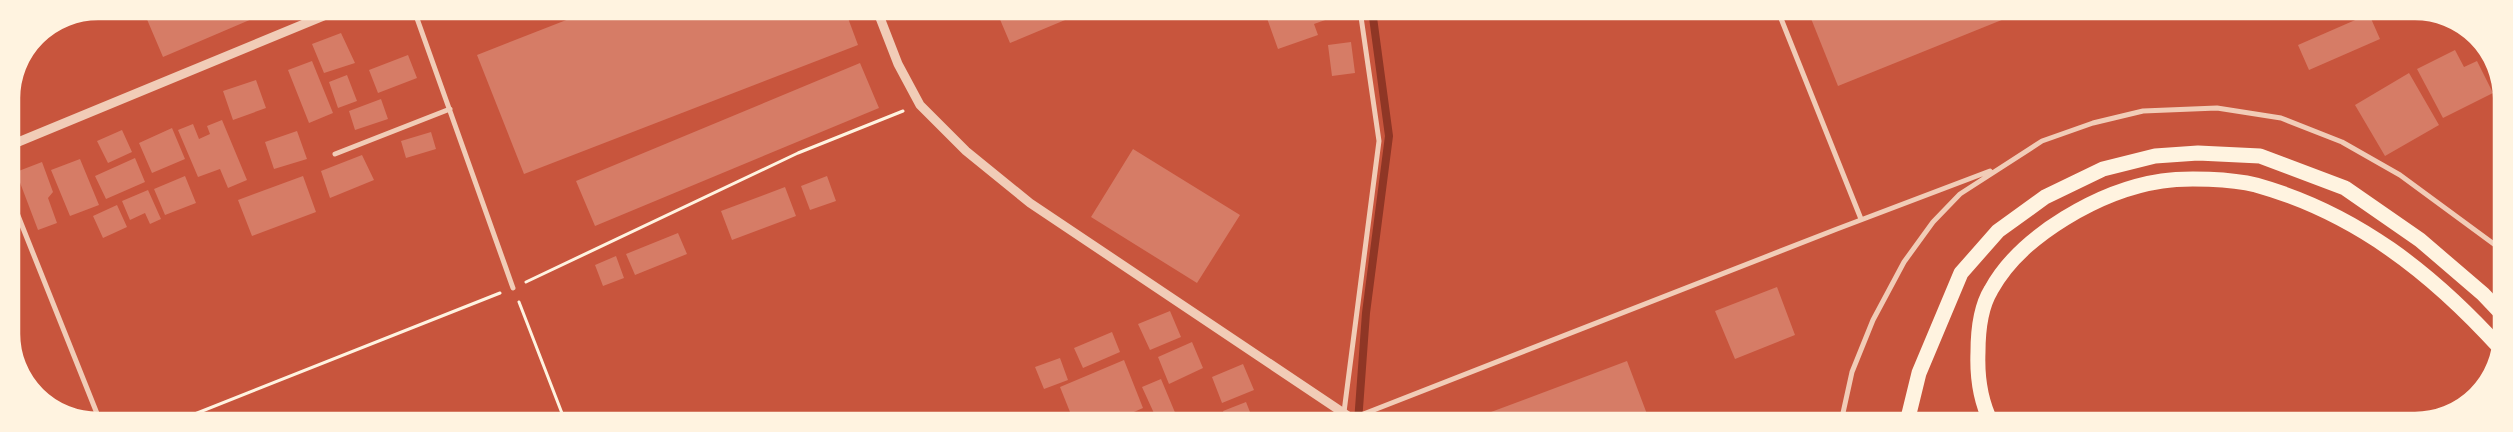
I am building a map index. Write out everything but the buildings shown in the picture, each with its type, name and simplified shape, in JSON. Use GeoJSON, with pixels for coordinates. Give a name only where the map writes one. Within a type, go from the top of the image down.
{"type":"FeatureCollection","features":[{"type":"Feature","properties":{"kind":"highway"},"geometry":{"type":"LineString","coordinates":[[1909,413],[1918,372],[1960,273],[1998,231],[2044,197],[2103,169],[2155,156],[2198,153],[2260,156],[2345,188],[2420,240],[2494,306]]}},
{"type":"Feature","properties":{"kind":"highway"},"geometry":{"type":"LineString","coordinates":[[1988,413],[1977,376],[1979,327],[1990,290],[2018,255],[2059,221],[2114,195],[2161,181],[2196,179],[2254,185],[2332,212],[2401,256],[2463,307],[2494,341]]}},
{"type":"Feature","properties":{"kind":"street"},"geometry":{"type":"LineString","coordinates":[[19,141],[316,19]]}},
{"type":"Feature","properties":{"kind":"street"},"geometry":{"type":"LineString","coordinates":[[417,19],[513,288]]}},
{"type":"Feature","properties":{"kind":"street"},"geometry":{"type":"LineString","coordinates":[[880,19],[898,64],[920,104],[966,151],[1030,203],[1337,413]]}},
{"type":"Feature","properties":{"kind":"street"},"geometry":{"type":"LineString","coordinates":[[1344,413],[1379,141],[1361,19]]}},
{"type":"Feature","properties":{"kind":"street"},"geometry":{"type":"LineString","coordinates":[[1781,19],[1861,220]]}},
{"type":"Feature","properties":{"kind":"street"},"geometry":{"type":"LineString","coordinates":[[1844,413],[1852,372],[1873,320],[1904,262],[1933,222],[1960,194],[1995,170],[2042,141],[2093,123],[2143,111],[2217,108],[2280,118],[2342,142],[2400,175],[2494,244]]}},
{"type":"Feature","properties":{"kind":"street"},"geometry":{"type":"LineString","coordinates":[[335,154],[450,109]]}},
{"type":"Feature","properties":{"kind":"street"},"geometry":{"type":"LineString","coordinates":[[1373,413],[1861,220],[1995,170]]}},
{"type":"Feature","properties":{"kind":"street"},"geometry":{"type":"LineString","coordinates":[[19,218],[97,413]]}},
{"type":"Feature","properties":{"kind":"path"},"geometry":{"type":"LineString","coordinates":[[197,413],[513,288],[798,153],[920,104]]}},
{"type":"Feature","properties":{"kind":"path"},"geometry":{"type":"LineString","coordinates":[[513,288],[562,413]]}},
{"type":"Feature","properties":{"kind":"waterway"},"geometry":{"type":"LineString","coordinates":[[1359,413],[1366,313],[1389,136],[1373,19]]}}]}
